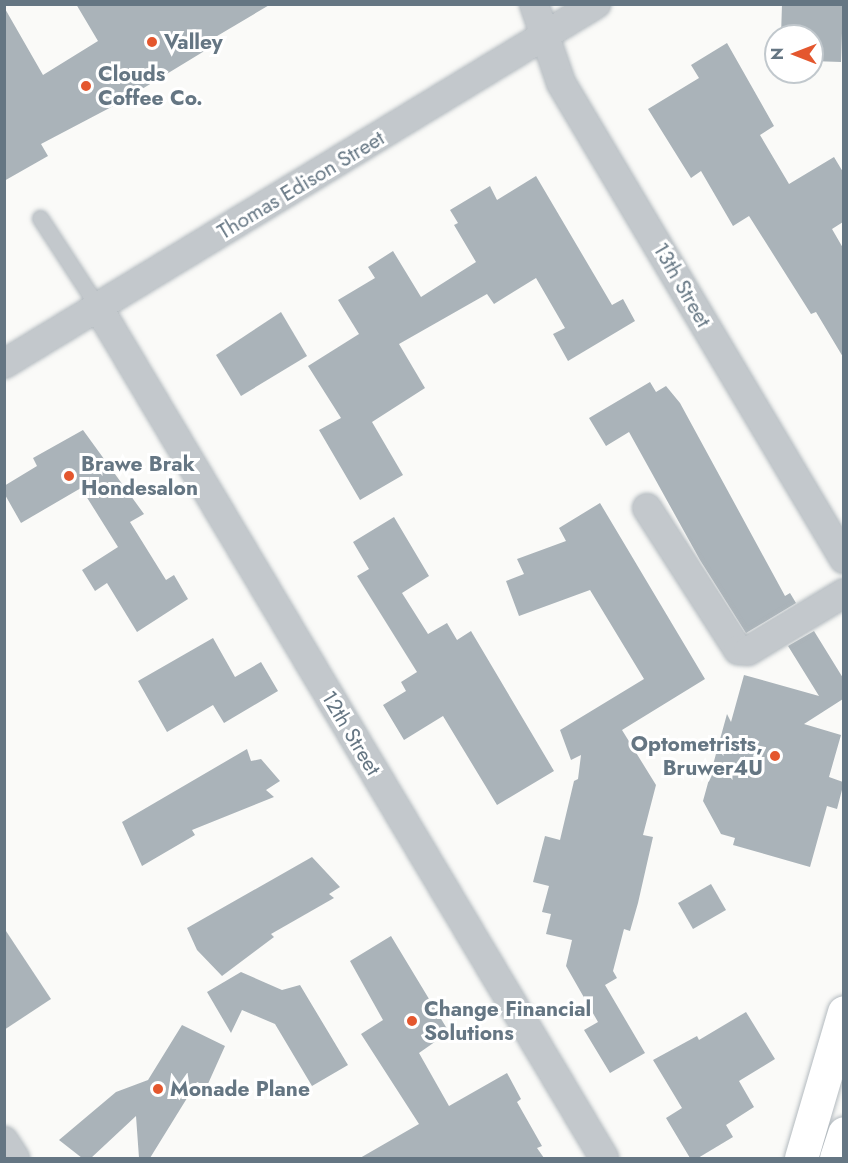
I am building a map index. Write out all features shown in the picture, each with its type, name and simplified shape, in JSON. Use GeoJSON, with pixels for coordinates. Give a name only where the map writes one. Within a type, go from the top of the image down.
{"type":"FeatureCollection","features":[{"type":"Feature","properties":{"kind":"main road"},"geometry":{"type":"LineString","coordinates":[[801,1158],[843,1012]]}},
{"type":"Feature","properties":{"kind":"main road"},"geometry":{"type":"LineString","coordinates":[[836,1158],[843,1133]]}},
{"type":"Feature","properties":{"kind":"street","name":"13th Street"},"geometry":{"type":"LineString","coordinates":[[534,4],[561,83],[843,559]]}},
{"type":"Feature","properties":{"kind":"street","name":"Thomas Edison Street"},"geometry":{"type":"LineString","coordinates":[[4,364],[596,4]]}},
{"type":"Feature","properties":{"kind":"street","name":"12th Street"},"geometry":{"type":"LineString","coordinates":[[98,307],[604,1158]]}},
{"type":"Feature","properties":{"kind":"street"},"geometry":{"type":"LineString","coordinates":[[647,508],[738,650],[748,651],[843,593]]}},
{"type":"Feature","properties":{"kind":"street"},"geometry":{"type":"LineString","coordinates":[[4,1142],[15,1158]]}},
{"type":"Feature","properties":{"kind":"lane"},"geometry":{"type":"LineString","coordinates":[[40,218],[98,307]]}},
{"type":"Feature","properties":{"kind":"building"},"geometry":{"type":"Polygon","coordinates":[[[76,4],[271,4],[207,42],[211,47],[119,103],[41,144],[48,156],[4,181],[4,7],[43,75],[98,41],[76,4]]]}},
{"type":"Feature","properties":{"kind":"building"},"geometry":{"type":"Polygon","coordinates":[[[782,4],[843,4],[841,62],[824,61],[824,24],[781,24],[782,4]]]}},
{"type":"Feature","properties":{"kind":"building"},"geometry":{"type":"Polygon","coordinates":[[[727,43],[774,126],[760,135],[789,184],[834,157],[843,172],[843,222],[832,229],[843,248],[843,357],[816,312],[811,314],[749,216],[733,226],[701,171],[691,178],[648,109],[699,78],[691,65],[727,43]]]}},
{"type":"Feature","properties":{"kind":"building"},"geometry":{"type":"Polygon","coordinates":[[[536,176],[612,305],[623,299],[635,321],[568,361],[553,334],[565,328],[536,278],[494,304],[487,294],[399,344],[425,388],[372,422],[403,475],[360,500],[319,430],[341,418],[308,366],[359,334],[338,300],[375,278],[368,267],[393,251],[421,297],[476,262],[454,225],[458,223],[450,210],[490,186],[497,200],[536,176]]]}},
{"type":"Feature","properties":{"kind":"building"},"geometry":{"type":"Polygon","coordinates":[[[281,312],[307,356],[241,396],[216,355],[281,312]]]}},
{"type":"Feature","properties":{"kind":"building"},"geometry":{"type":"Polygon","coordinates":[[[650,382],[656,392],[666,386],[680,403],[785,596],[790,593],[796,603],[746,633],[700,560],[629,432],[606,446],[589,418],[650,382]]]}},
{"type":"Feature","properties":{"kind":"building"},"geometry":{"type":"Polygon","coordinates":[[[83,430],[144,514],[130,522],[166,580],[174,575],[188,599],[137,632],[107,583],[95,591],[82,570],[118,547],[81,488],[21,523],[4,493],[4,486],[37,466],[33,458],[83,430]]]}},
{"type":"Feature","properties":{"kind":"building"},"geometry":{"type":"Polygon","coordinates":[[[600,503],[705,679],[622,730],[656,785],[643,835],[653,837],[638,903],[630,931],[624,929],[613,971],[617,978],[605,985],[645,1053],[610,1073],[584,1030],[598,1022],[566,966],[572,940],[546,934],[551,914],[542,912],[549,886],[533,882],[545,836],[560,840],[574,781],[578,779],[581,755],[571,760],[560,730],[644,679],[590,590],[519,616],[506,581],[524,574],[517,559],[566,541],[559,528],[600,503]]]}},
{"type":"Feature","properties":{"kind":"building"},"geometry":{"type":"Polygon","coordinates":[[[394,517],[429,576],[402,593],[428,634],[447,623],[457,640],[471,631],[554,771],[497,805],[443,716],[404,740],[383,705],[406,691],[401,682],[417,672],[357,576],[369,569],[353,542],[394,517]]]}},
{"type":"Feature","properties":{"kind":"building","name":"Optometrists, Bruwer4U"},"geometry":{"type":"Polygon","coordinates":[[[814,631],[843,678],[843,699],[804,724],[841,735],[829,777],[843,782],[843,786],[837,809],[827,806],[810,867],[733,845],[735,838],[721,834],[703,801],[727,714],[731,722],[744,675],[819,696],[788,646],[814,631]]]}},
{"type":"Feature","properties":{"kind":"building"},"geometry":{"type":"Polygon","coordinates":[[[213,638],[235,677],[261,662],[278,691],[224,723],[213,705],[167,732],[138,681],[213,638]]]}},
{"type":"Feature","properties":{"kind":"building"},"geometry":{"type":"Polygon","coordinates":[[[247,749],[251,761],[261,759],[280,781],[266,790],[274,797],[192,830],[195,835],[142,866],[122,822],[247,749]]]}},
{"type":"Feature","properties":{"kind":"building"},"geometry":{"type":"Polygon","coordinates":[[[312,857],[340,887],[329,894],[334,898],[271,934],[274,937],[222,976],[197,950],[187,928],[312,857]]]}},
{"type":"Feature","properties":{"kind":"building"},"geometry":{"type":"Polygon","coordinates":[[[711,884],[726,910],[693,929],[678,903],[711,884]]]}},
{"type":"Feature","properties":{"kind":"building"},"geometry":{"type":"Polygon","coordinates":[[[4,928],[51,999],[4,1030],[4,928]]]}},
{"type":"Feature","properties":{"kind":"building"},"geometry":{"type":"Polygon","coordinates":[[[391,936],[449,1032],[419,1053],[449,1106],[507,1073],[521,1099],[517,1102],[542,1146],[537,1148],[544,1158],[360,1158],[419,1124],[361,1034],[383,1020],[350,961],[391,936]]]}},
{"type":"Feature","properties":{"kind":"building"},"geometry":{"type":"Polygon","coordinates":[[[241,972],[282,990],[300,985],[348,1065],[312,1086],[275,1024],[242,1010],[231,1033],[207,992],[241,972]]]}},
{"type":"Feature","properties":{"kind":"building"},"geometry":{"type":"Polygon","coordinates":[[[746,1012],[775,1059],[739,1081],[754,1107],[726,1125],[733,1137],[698,1158],[690,1158],[666,1118],[682,1108],[653,1060],[697,1036],[699,1040],[746,1012]]]}},
{"type":"Feature","properties":{"kind":"building","name":"Monade Plane"},"geometry":{"type":"Polygon","coordinates":[[[182,1025],[225,1046],[207,1086],[197,1082],[150,1158],[139,1158],[136,1116],[91,1158],[82,1158],[59,1140],[116,1092],[148,1080],[182,1025]]]}},
{"type":"Feature","properties":{"kind":"place","name":"Valley"},"geometry":{"type":"Point","coordinates":[152,42]}},
{"type":"Feature","properties":{"kind":"place","name":"Clouds Coffee Co."},"geometry":{"type":"Point","coordinates":[86,86]}},
{"type":"Feature","properties":{"kind":"place","name":"Brawe Brak Hondesalon"},"geometry":{"type":"Point","coordinates":[69,476]}},
{"type":"Feature","properties":{"kind":"place","name":"Optometrists, Bruwer4U"},"geometry":{"type":"Point","coordinates":[775,756]}},
{"type":"Feature","properties":{"kind":"place","name":"Change Financial Solutions"},"geometry":{"type":"Point","coordinates":[412,1021]}},
{"type":"Feature","properties":{"kind":"place","name":"Monade Plane"},"geometry":{"type":"Point","coordinates":[158,1089]}}]}
